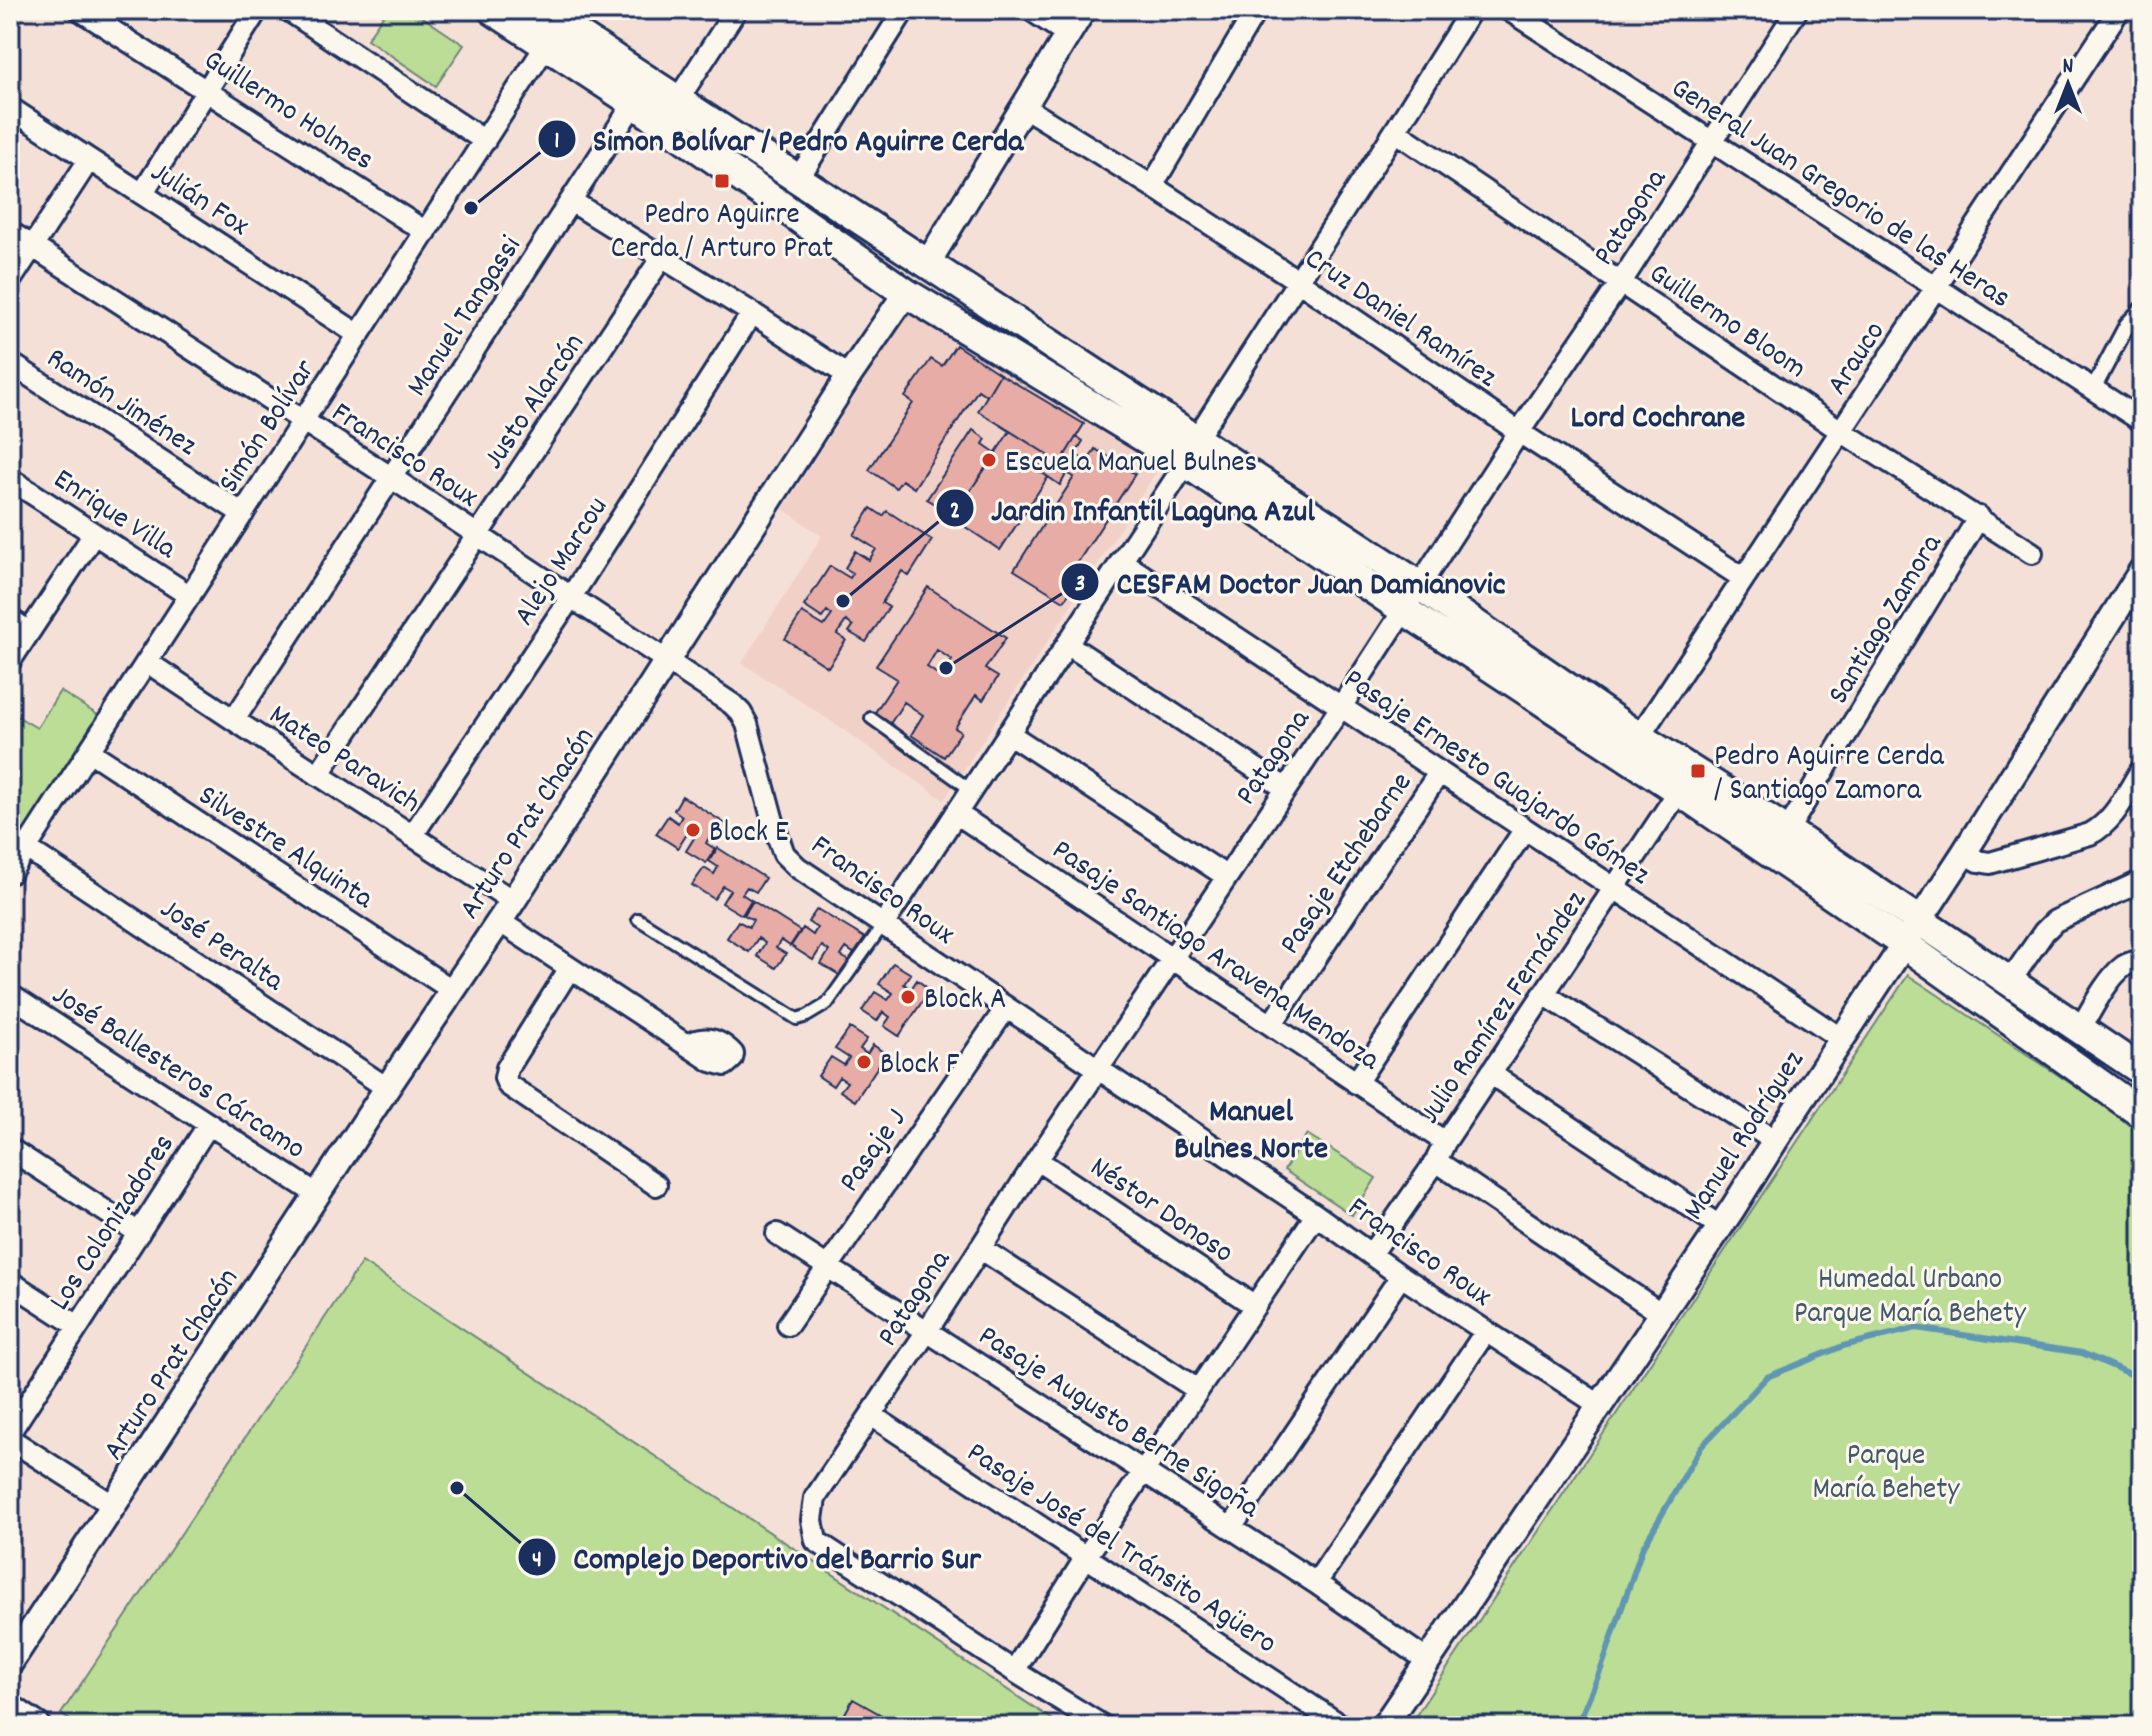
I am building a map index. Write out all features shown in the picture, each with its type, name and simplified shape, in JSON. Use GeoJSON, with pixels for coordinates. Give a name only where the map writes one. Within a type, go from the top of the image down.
{"type":"FeatureCollection","features":[{"type":"Feature","properties":{"kind":"main road"},"geometry":{"type":"LineString","coordinates":[[493,10],[554,22],[927,264],[1191,451],[1404,610],[1904,944],[2142,1114]]}},
{"type":"Feature","properties":{"kind":"main road"},"geometry":{"type":"LineString","coordinates":[[554,22],[634,103],[906,293],[1191,451],[1420,586],[1639,737],[1787,831],[2142,1071]]}},
{"type":"Feature","properties":{"kind":"street","name":"Guillermo Holmes"},"geometry":{"type":"LineString","coordinates":[[80,10],[426,232]]}},
{"type":"Feature","properties":{"kind":"street"},"geometry":{"type":"LineString","coordinates":[[142,194],[257,10]]}},
{"type":"Feature","properties":{"kind":"street"},"geometry":{"type":"LineString","coordinates":[[288,10],[485,141]]}},
{"type":"Feature","properties":{"kind":"street"},"geometry":{"type":"LineString","coordinates":[[677,101],[736,10]]}},
{"type":"Feature","properties":{"kind":"street"},"geometry":{"type":"LineString","coordinates":[[798,179],[904,10]]}},
{"type":"Feature","properties":{"kind":"street"},"geometry":{"type":"LineString","coordinates":[[1031,10],[1067,34]]}},
{"type":"Feature","properties":{"kind":"street","name":"Arturo Prat Chacón"},"geometry":{"type":"LineString","coordinates":[[10,1663],[513,901],[849,376],[927,264],[1083,10]]}},
{"type":"Feature","properties":{"kind":"street"},"geometry":{"type":"LineString","coordinates":[[1152,186],[1256,10]]}},
{"type":"Feature","properties":{"kind":"street"},"geometry":{"type":"LineString","coordinates":[[883,925],[1121,561],[1471,10]]}},
{"type":"Feature","properties":{"kind":"street","name":"General Juan Gregorio de las Heras"},"geometry":{"type":"LineString","coordinates":[[1509,10],[2142,421]]}},
{"type":"Feature","properties":{"kind":"street","name":"Patagona"},"geometry":{"type":"LineString","coordinates":[[1014,1671],[816,1541],[812,1520],[815,1498],[1341,707],[1797,10]]}},
{"type":"Feature","properties":{"kind":"street","name":"Arauco"},"geometry":{"type":"LineString","coordinates":[[1639,737],[2119,10]]}},
{"type":"Feature","properties":{"kind":"street","name":"Simón Bolívar"},"geometry":{"type":"LineString","coordinates":[[10,873],[485,141],[554,22]]}},
{"type":"Feature","properties":{"kind":"street","name":"Manuel Tangassi"},"geometry":{"type":"LineString","coordinates":[[234,720],[634,103]]}},
{"type":"Feature","properties":{"kind":"street","name":"Cruz Daniel Ramírez"},"geometry":{"type":"LineString","coordinates":[[1024,107],[1298,281],[1519,432],[1743,578]]}},
{"type":"Feature","properties":{"kind":"street","name":"Julián Fox"},"geometry":{"type":"LineString","coordinates":[[10,108],[359,335]]}},
{"type":"Feature","properties":{"kind":"street","name":"Guillermo Bloom"},"geometry":{"type":"LineString","coordinates":[[1395,131],[1841,431],[2032,553]]}},
{"type":"Feature","properties":{"kind":"street"},"geometry":{"type":"LineString","coordinates":[[10,281],[89,160]]}},
{"type":"Feature","properties":{"kind":"street"},"geometry":{"type":"LineString","coordinates":[[571,201],[849,376]]}},
{"type":"Feature","properties":{"kind":"street","name":"Francisco Roux"},"geometry":{"type":"LineString","coordinates":[[10,232],[392,478],[732,704],[747,724],[768,808],[784,854],[797,867],[1316,1215],[1401,1276],[1601,1406]]}},
{"type":"Feature","properties":{"kind":"street","name":"Justo Alarcón"},"geometry":{"type":"LineString","coordinates":[[318,775],[662,257]]}},
{"type":"Feature","properties":{"kind":"street"},"geometry":{"type":"LineString","coordinates":[[2093,389],[2127,325],[2142,309]]}},
{"type":"Feature","properties":{"kind":"street","name":"Alejo Marcou"},"geometry":{"type":"LineString","coordinates":[[412,836],[571,597],[752,313]]}},
{"type":"Feature","properties":{"kind":"street","name":"Ramón Jiménez"},"geometry":{"type":"LineString","coordinates":[[10,363],[243,514]]}},
{"type":"Feature","properties":{"kind":"street","name":"Enrique Villa"},"geometry":{"type":"LineString","coordinates":[[10,479],[190,596]]}},
{"type":"Feature","properties":{"kind":"street","name":"Santiago Zamora"},"geometry":{"type":"LineString","coordinates":[[1787,831],[1979,517]]}},
{"type":"Feature","properties":{"kind":"street"},"geometry":{"type":"LineString","coordinates":[[10,661],[94,534]]}},
{"type":"Feature","properties":{"kind":"street","name":"Pasaje Ernesto Guajardo Gómez"},"geometry":{"type":"LineString","coordinates":[[1121,561],[1842,1039]]}},
{"type":"Feature","properties":{"kind":"street","name":"Manuel Rodríguez"},"geometry":{"type":"LineString","coordinates":[[1384,1726],[1721,1227],[1964,853],[2142,570]]}},
{"type":"Feature","properties":{"kind":"street"},"geometry":{"type":"LineString","coordinates":[[10,619],[29,632]]}},
{"type":"Feature","properties":{"kind":"street"},"geometry":{"type":"LineString","coordinates":[[1067,644],[1285,788]]}},
{"type":"Feature","properties":{"kind":"street","name":"Mateo Paravich"},"geometry":{"type":"LineString","coordinates":[[147,662],[513,901]]}},
{"type":"Feature","properties":{"kind":"street"},"geometry":{"type":"LineString","coordinates":[[1008,733],[1226,876]]}},
{"type":"Feature","properties":{"kind":"street","name":"Silvestre Alquinta"},"geometry":{"type":"LineString","coordinates":[[89,751],[452,990]]}},
{"type":"Feature","properties":{"kind":"street"},"geometry":{"type":"LineString","coordinates":[[1964,853],[1978,861],[1990,863],[2101,829],[2111,819],[2142,769]]}},
{"type":"Feature","properties":{"kind":"street","name":"Pasaje Etchebarne"},"geometry":{"type":"LineString","coordinates":[[1271,1025],[1439,773]]}},
{"type":"Feature","properties":{"kind":"street","name":"Julio Ramírez Fernández"},"geometry":{"type":"LineString","coordinates":[[1372,1253],[1679,791]]}},
{"type":"Feature","properties":{"kind":"street","name":"Pasaje Santiago Aravena Mendoza"},"geometry":{"type":"LineString","coordinates":[[956,813],[1356,1083],[1440,1152],[1662,1314]]}},
{"type":"Feature","properties":{"kind":"street"},"geometry":{"type":"LineString","coordinates":[[1356,1083],[1525,829]]}},
{"type":"Feature","properties":{"kind":"street","name":"José Peralta"},"geometry":{"type":"LineString","coordinates":[[26,848],[387,1088]]}},
{"type":"Feature","properties":{"kind":"street"},"geometry":{"type":"LineString","coordinates":[[2010,981],[2055,921],[2142,881]]}},
{"type":"Feature","properties":{"kind":"street"},"geometry":{"type":"LineString","coordinates":[[499,921],[687,1045]]}},
{"type":"Feature","properties":{"kind":"street"},"geometry":{"type":"LineString","coordinates":[[2080,1029],[2117,973],[2124,966],[2142,960]]}},
{"type":"Feature","properties":{"kind":"street"},"geometry":{"type":"LineString","coordinates":[[570,968],[507,1068],[505,1078],[508,1085],[656,1185]]}},
{"type":"Feature","properties":{"kind":"street"},"geometry":{"type":"LineString","coordinates":[[1544,994],[1775,1141]]}},
{"type":"Feature","properties":{"kind":"street","name":"José Ballesteros Cárcamo"},"geometry":{"type":"LineString","coordinates":[[10,995],[318,1195]]}},
{"type":"Feature","properties":{"kind":"street","name":"Pasaje J"},"geometry":{"type":"LineString","coordinates":[[788,1325],[1006,1008]]}},
{"type":"Feature","properties":{"kind":"street"},"geometry":{"type":"LineString","coordinates":[[1491,1074],[1721,1227]]}},
{"type":"Feature","properties":{"kind":"street","name":"Los Colonizadores"},"geometry":{"type":"LineString","coordinates":[[11,1428],[209,1124]]}},
{"type":"Feature","properties":{"kind":"street"},"geometry":{"type":"LineString","coordinates":[[10,1149],[139,1233]]}},
{"type":"Feature","properties":{"kind":"street","name":"Néstor Donoso"},"geometry":{"type":"LineString","coordinates":[[1037,1160],[1255,1306]]}},
{"type":"Feature","properties":{"kind":"street"},"geometry":{"type":"LineString","coordinates":[[1103,1726],[1014,1671],[1086,1557],[1316,1215]]}},
{"type":"Feature","properties":{"kind":"street","name":"Pasaje Augusto Berne Sigoña"},"geometry":{"type":"LineString","coordinates":[[777,1234],[1144,1470],[1428,1661]]}},
{"type":"Feature","properties":{"kind":"street"},"geometry":{"type":"LineString","coordinates":[[980,1248],[1198,1390]]}},
{"type":"Feature","properties":{"kind":"street"},"geometry":{"type":"LineString","coordinates":[[1231,1528],[1401,1276]]}},
{"type":"Feature","properties":{"kind":"street"},"geometry":{"type":"LineString","coordinates":[[10,1282],[78,1326]]}},
{"type":"Feature","properties":{"kind":"street"},"geometry":{"type":"LineString","coordinates":[[1316,1583],[1486,1331]]}},
{"type":"Feature","properties":{"kind":"street","name":"Pasaje José del Tránsito Agüero"},"geometry":{"type":"LineString","coordinates":[[871,1415],[1342,1726]]}},
{"type":"Feature","properties":{"kind":"street"},"geometry":{"type":"LineString","coordinates":[[11,1428],[114,1506]]}},
{"type":"Feature","properties":{"kind":"street"},"geometry":{"type":"LineString","coordinates":[[10,1707],[38,1726]]}},
{"type":"Feature","properties":{"kind":"lane"},"geometry":{"type":"LineString","coordinates":[[871,718],[971,790]]}},
{"type":"Feature","properties":{"kind":"lane"},"geometry":{"type":"LineString","coordinates":[[638,919],[797,1019],[827,1004],[883,925]]}},
{"type":"Feature","properties":{"kind":"shaded area"},"geometry":{"type":"Polygon","coordinates":[[[911,308],[1160,466],[944,800],[742,663],[822,536],[783,509],[911,308]]]}},
{"type":"Feature","properties":{"kind":"green space"},"geometry":{"type":"Polygon","coordinates":[[[387,10],[412,10],[464,45],[436,86],[367,39],[387,10]]]}},
{"type":"Feature","properties":{"kind":"green space"},"geometry":{"type":"Polygon","coordinates":[[[60,691],[101,717],[10,857],[10,712],[37,728],[60,691]]]}},
{"type":"Feature","properties":{"kind":"green space","name":"Parque María Behety"},"geometry":{"type":"Polygon","coordinates":[[[1908,975],[2142,1131],[2142,1726],[1409,1726],[1908,975]]]}},
{"type":"Feature","properties":{"kind":"green space"},"geometry":{"type":"Polygon","coordinates":[[[1307,1134],[1376,1178],[1352,1215],[1284,1170],[1307,1134]]]}},
{"type":"Feature","properties":{"kind":"green space"},"geometry":{"type":"Polygon","coordinates":[[[362,1262],[1062,1726],[78,1726],[61,1714],[362,1262]]]}},
{"type":"Feature","properties":{"kind":"building"},"geometry":{"type":"Polygon","coordinates":[[[956,345],[1000,374],[987,396],[978,390],[914,488],[902,480],[896,488],[869,470],[913,403],[905,397],[931,359],[942,366],[956,345]]]}},
{"type":"Feature","properties":{"kind":"building"},"geometry":{"type":"Polygon","coordinates":[[[1000,374],[1084,424],[1065,455],[1067,473],[1060,485],[1038,470],[1048,455],[978,411],[1000,374]]]}},
{"type":"Feature","properties":{"kind":"building"},"geometry":{"type":"Polygon","coordinates":[[[973,430],[986,439],[983,444],[996,453],[961,504],[950,497],[942,508],[927,499],[973,430]]]}},
{"type":"Feature","properties":{"kind":"building"},"geometry":{"type":"Polygon","coordinates":[[[1010,431],[1048,455],[1038,470],[1048,477],[1000,550],[952,518],[1010,431]]]}},
{"type":"Feature","properties":{"kind":"building"},"geometry":{"type":"Polygon","coordinates":[[[1076,437],[1083,441],[1075,454],[1087,462],[1095,449],[1135,474],[1069,576],[1077,581],[1064,601],[1014,570],[1074,477],[1067,473],[1065,455],[1076,437]]]}},
{"type":"Feature","properties":{"kind":"building"},"geometry":{"type":"Polygon","coordinates":[[[871,508],[883,516],[887,511],[932,540],[909,576],[902,571],[882,603],[889,607],[866,642],[849,632],[853,626],[846,621],[837,634],[846,640],[828,667],[785,639],[802,613],[824,626],[832,615],[827,611],[822,618],[804,606],[830,566],[850,578],[853,573],[845,568],[855,551],[869,560],[876,549],[854,535],[871,508]]]}},
{"type":"Feature","properties":{"kind":"building"},"geometry":{"type":"Polygon","coordinates":[[[928,587],[1006,638],[985,669],[998,677],[983,700],[976,695],[955,728],[961,732],[944,757],[911,735],[923,715],[904,702],[890,724],[874,714],[897,679],[876,666],[928,587]],[[937,650],[927,667],[942,677],[952,660],[937,650]]]}},
{"type":"Feature","properties":{"kind":"building","name":"Block E"},"geometry":{"type":"Polygon","coordinates":[[[682,796],[729,826],[720,841],[711,835],[706,843],[715,849],[706,863],[686,851],[694,838],[687,834],[678,848],[656,834],[668,816],[678,823],[682,816],[674,810],[682,796]]]}},
{"type":"Feature","properties":{"kind":"building"},"geometry":{"type":"Polygon","coordinates":[[[718,848],[765,878],[756,892],[747,887],[742,894],[751,900],[742,915],[722,903],[730,890],[723,886],[714,899],[692,885],[704,868],[714,874],[718,867],[709,861],[718,848]]]}},
{"type":"Feature","properties":{"kind":"building"},"geometry":{"type":"Polygon","coordinates":[[[753,901],[800,931],[790,946],[781,940],[776,948],[786,954],[776,968],[757,956],[765,943],[758,938],[749,952],[727,938],[738,921],[749,927],[753,920],[744,915],[753,901]]]}},
{"type":"Feature","properties":{"kind":"building"},"geometry":{"type":"Polygon","coordinates":[[[817,909],[865,938],[855,954],[846,948],[841,956],[850,961],[841,976],[821,964],[829,951],[822,946],[813,960],[791,946],[803,928],[813,935],[817,928],[808,922],[817,909]]]}},
{"type":"Feature","properties":{"kind":"building","name":"Block A"},"geometry":{"type":"Polygon","coordinates":[[[893,963],[911,974],[904,984],[911,989],[917,980],[930,990],[899,1036],[884,1026],[890,1017],[883,1012],[877,1021],[862,1011],[875,992],[888,1000],[893,993],[879,984],[893,963]]]}},
{"type":"Feature","properties":{"kind":"building","name":"Block F"},"geometry":{"type":"Polygon","coordinates":[[[850,1028],[867,1039],[860,1049],[867,1054],[873,1045],[886,1054],[855,1101],[840,1091],[847,1082],[839,1077],[833,1086],[818,1076],[831,1057],[844,1065],[849,1058],[835,1049],[850,1028]]]}},
{"type":"Feature","properties":{"kind":"building"},"geometry":{"type":"Polygon","coordinates":[[[853,1699],[901,1726],[838,1726],[853,1699]]]}},
{"type":"Feature","properties":{"kind":"waterway"},"geometry":{"type":"LineString","coordinates":[[1577,1726],[1601,1669],[1642,1549],[1701,1447],[1767,1377],[1843,1346],[1916,1328],[2082,1353],[2142,1379]]}},
{"type":"Feature","properties":{"kind":"place","name":"Pedro Aguirre Cerda / Arturo Prat"},"geometry":{"type":"Point","coordinates":[722,181]}},
{"type":"Feature","properties":{"kind":"place","name":"Simon Bolívar / Pedro Aguirre Cerda"},"geometry":{"type":"Point","coordinates":[471,208]}},
{"type":"Feature","properties":{"kind":"place","name":"Escuela Manuel Bulnes"},"geometry":{"type":"Point","coordinates":[989,460]}},
{"type":"Feature","properties":{"kind":"place","name":"Jardin Infantil Laguna Azul"},"geometry":{"type":"Point","coordinates":[843,601]}},
{"type":"Feature","properties":{"kind":"place","name":"CESFAM Doctor Juan Damianovic"},"geometry":{"type":"Point","coordinates":[946,668]}},
{"type":"Feature","properties":{"kind":"place","name":"Pedro Aguirre Cerda / Santiago Zamora"},"geometry":{"type":"Point","coordinates":[1698,771]}},
{"type":"Feature","properties":{"kind":"place","name":"Block E"},"geometry":{"type":"Point","coordinates":[693,830]}},
{"type":"Feature","properties":{"kind":"place","name":"Block A"},"geometry":{"type":"Point","coordinates":[908,997]}},
{"type":"Feature","properties":{"kind":"place","name":"Block F"},"geometry":{"type":"Point","coordinates":[864,1062]}},
{"type":"Feature","properties":{"kind":"place","name":"Complejo Deportivo del Barrio Sur"},"geometry":{"type":"Point","coordinates":[457,1488]}},
{"type":"Feature","properties":{"kind":"district","name":"Lord Cochrane"},"geometry":{"type":"Point","coordinates":[1658,415]}},
{"type":"Feature","properties":{"kind":"district","name":"Manuel Bulnes Norte"},"geometry":{"type":"Point","coordinates":[1251,1128]}},
{"type":"Feature","properties":{"kind":"park label","name":"Humedal Urbano Parque María Behety"},"geometry":{"type":"Point","coordinates":[1910,1294]}}]}
